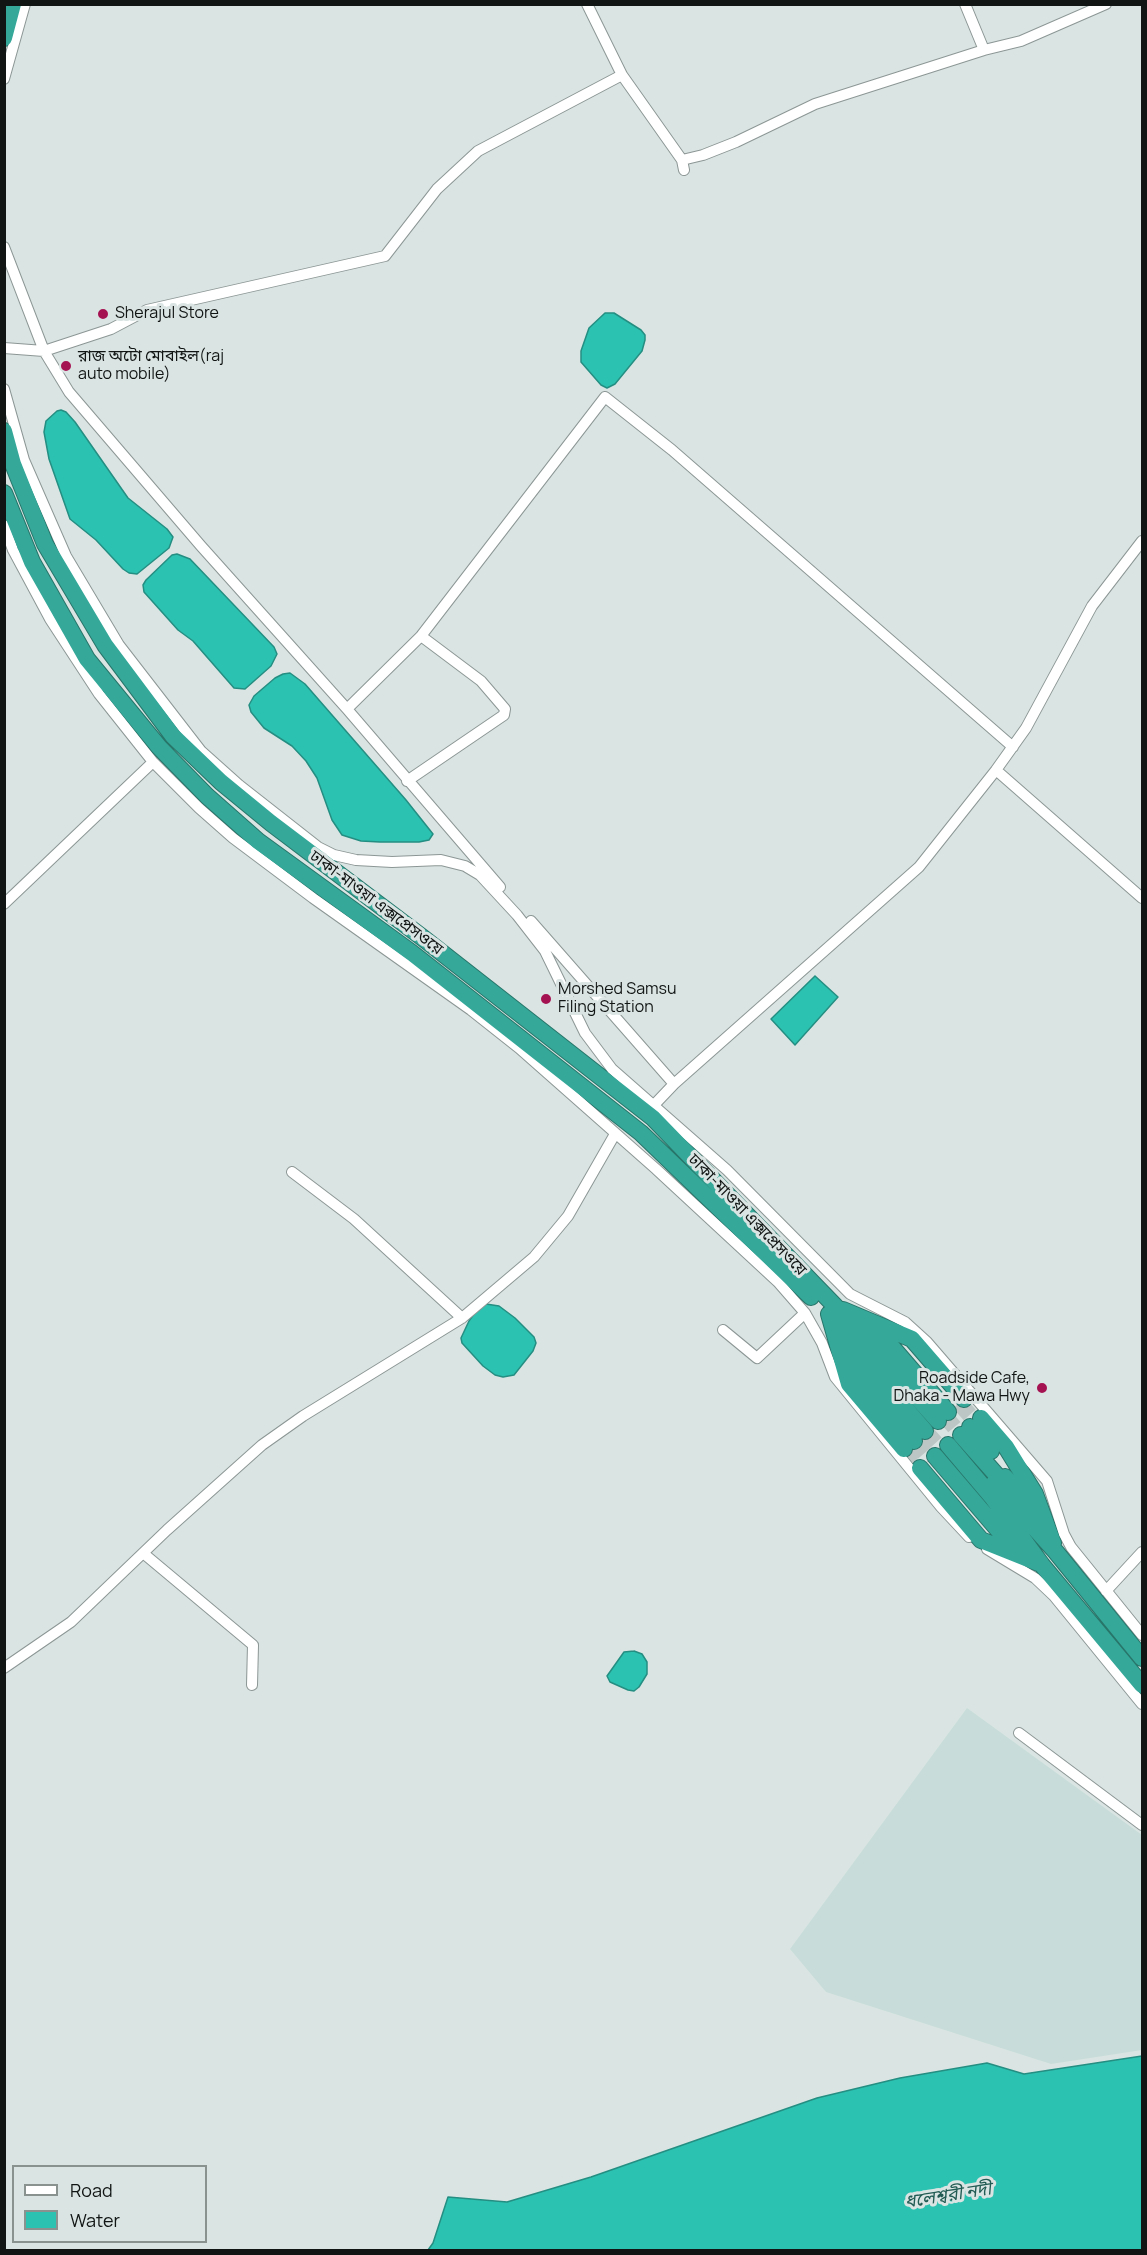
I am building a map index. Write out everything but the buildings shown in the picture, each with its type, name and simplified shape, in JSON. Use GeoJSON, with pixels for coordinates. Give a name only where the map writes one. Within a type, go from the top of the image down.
{"type":"FeatureCollection","features":[{"type":"Feature","properties":{"kind":"highway"},"geometry":{"type":"LineString","coordinates":[[4,38],[14,4]]}},
{"type":"Feature","properties":{"kind":"highway","name":"ঢাকা-মাওয়া এক্সপ্রেসওয়ে"},"geometry":{"type":"LineString","coordinates":[[4,431],[13,464],[45,544],[105,645],[173,736],[220,782],[271,824],[423,938],[653,1118],[834,1321],[934,1424]]}},
{"type":"Feature","properties":{"kind":"highway","name":"ঢাকা-মাওয়া এক্সপ্রেসওয়ে"},"geometry":{"type":"LineString","coordinates":[[4,493],[32,562],[87,659],[159,747],[207,796],[258,841],[412,953],[641,1132],[834,1321],[934,1424]]}},
{"type":"Feature","properties":{"kind":"highway","name":"ঢাকা-মাওয়া এক্সপ্রেসওয়ে"},"geometry":{"type":"LineString","coordinates":[[834,1321],[863,1318],[893,1331],[934,1424]]}},
{"type":"Feature","properties":{"kind":"highway","name":"ঢাকা-মাওয়া এক্সপ্রেসওয়ে"},"geometry":{"type":"LineString","coordinates":[[863,1318],[934,1424]]}},
{"type":"Feature","properties":{"kind":"highway","name":"ঢাকা-মাওয়া এক্সপ্রেসওয়ে"},"geometry":{"type":"LineString","coordinates":[[834,1321],[843,1362],[934,1424]]}},
{"type":"Feature","properties":{"kind":"highway"},"geometry":{"type":"LineString","coordinates":[[951,1443],[1006,1448],[1035,1494],[1056,1552]]}},
{"type":"Feature","properties":{"kind":"highway"},"geometry":{"type":"LineString","coordinates":[[951,1443],[1045,1524]]}},
{"type":"Feature","properties":{"kind":"highway"},"geometry":{"type":"LineString","coordinates":[[951,1443],[1045,1524]]}},
{"type":"Feature","properties":{"kind":"highway"},"geometry":{"type":"LineString","coordinates":[[951,1443],[1056,1552],[1143,1658]]}},
{"type":"Feature","properties":{"kind":"highway"},"geometry":{"type":"LineString","coordinates":[[951,1443],[992,1497],[1019,1555]]}},
{"type":"Feature","properties":{"kind":"highway"},"geometry":{"type":"LineString","coordinates":[[951,1443],[1019,1555],[1143,1685]]}},
{"type":"Feature","properties":{"kind":"highway"},"geometry":{"type":"LineString","coordinates":[[951,1443],[1019,1555]]}},
{"type":"Feature","properties":{"kind":"street"},"geometry":{"type":"LineString","coordinates":[[4,79],[25,4]]}},
{"type":"Feature","properties":{"kind":"street"},"geometry":{"type":"LineString","coordinates":[[587,4],[622,75],[683,165],[815,104],[984,50],[1021,41],[1106,4]]}},
{"type":"Feature","properties":{"kind":"street"},"geometry":{"type":"LineString","coordinates":[[965,4],[984,50]]}},
{"type":"Feature","properties":{"kind":"street"},"geometry":{"type":"LineString","coordinates":[[4,348],[44,351],[111,329],[147,310],[385,256],[437,189],[478,151],[622,75]]}},
{"type":"Feature","properties":{"kind":"street"},"geometry":{"type":"LineString","coordinates":[[4,247],[44,351],[77,401],[201,546],[347,709],[407,781],[674,1084]]}},
{"type":"Feature","properties":{"kind":"street"},"geometry":{"type":"LineString","coordinates":[[4,388],[24,460],[66,556],[119,645],[201,751],[318,847],[334,855],[365,860],[441,860],[465,866],[480,875],[517,915],[545,951],[585,1033],[599,1054],[632,1089],[654,1105],[728,1170],[844,1289],[905,1322],[927,1342],[1047,1481],[1071,1547],[1143,1635]]}},
{"type":"Feature","properties":{"kind":"street"},"geometry":{"type":"LineString","coordinates":[[347,709],[421,636],[605,397],[672,450],[1013,747]]}},
{"type":"Feature","properties":{"kind":"street"},"geometry":{"type":"LineString","coordinates":[[4,525],[13,550],[50,619],[99,694],[153,762],[233,838],[322,905],[471,1010],[519,1048],[778,1282],[805,1313],[822,1343],[835,1377],[941,1507],[967,1535],[1035,1578],[1054,1596],[1143,1704]]}},
{"type":"Feature","properties":{"kind":"street"},"geometry":{"type":"LineString","coordinates":[[654,1105],[674,1084],[919,867],[1013,747],[1026,728],[1092,606],[1143,541]]}},
{"type":"Feature","properties":{"kind":"street"},"geometry":{"type":"LineString","coordinates":[[407,781],[506,712],[481,681],[421,636]]}},
{"type":"Feature","properties":{"kind":"street"},"geometry":{"type":"LineString","coordinates":[[4,904],[153,762]]}},
{"type":"Feature","properties":{"kind":"street"},"geometry":{"type":"LineString","coordinates":[[996,770],[1143,898]]}},
{"type":"Feature","properties":{"kind":"street"},"geometry":{"type":"LineString","coordinates":[[4,1668],[71,1622],[262,1445],[303,1416],[462,1318],[534,1257],[568,1216],[615,1134]]}},
{"type":"Feature","properties":{"kind":"street"},"geometry":{"type":"LineString","coordinates":[[292,1172],[354,1219],[462,1318]]}},
{"type":"Feature","properties":{"kind":"street"},"geometry":{"type":"LineString","coordinates":[[723,1330],[757,1358],[805,1313]]}},
{"type":"Feature","properties":{"kind":"street"},"geometry":{"type":"LineString","coordinates":[[1106,1591],[1143,1552]]}},
{"type":"Feature","properties":{"kind":"street"},"geometry":{"type":"LineString","coordinates":[[143,1553],[253,1645],[252,1685]]}},
{"type":"Feature","properties":{"kind":"street"},"geometry":{"type":"LineString","coordinates":[[1019,1733],[1143,1825]]}},
{"type":"Feature","properties":{"kind":"shaded area"},"geometry":{"type":"Polygon","coordinates":[[[967,1708],[1142,1835],[1142,2050],[1051,2064],[826,1992],[790,1949],[967,1708]]]}},
{"type":"Feature","properties":{"kind":"water"},"geometry":{"type":"Polygon","coordinates":[[[605,313],[614,313],[645,335],[642,351],[615,384],[607,388],[601,385],[581,362],[581,351],[589,328],[605,313]]]}},
{"type":"Feature","properties":{"kind":"water"},"geometry":{"type":"Polygon","coordinates":[[[61,410],[75,422],[128,498],[167,529],[173,537],[169,548],[137,574],[123,569],[96,540],[70,519],[49,459],[44,432],[46,421],[61,410]]]}},
{"type":"Feature","properties":{"kind":"water"},"geometry":{"type":"Polygon","coordinates":[[[177,554],[190,559],[274,647],[277,654],[271,666],[245,689],[234,688],[193,641],[178,630],[144,592],[143,585],[146,580],[172,555],[177,554]]]}},
{"type":"Feature","properties":{"kind":"water"},"geometry":{"type":"Polygon","coordinates":[[[290,673],[305,684],[406,800],[433,834],[429,840],[419,842],[361,841],[342,835],[332,820],[317,778],[306,761],[292,746],[264,728],[251,712],[249,705],[254,696],[275,678],[290,673]]]}},
{"type":"Feature","properties":{"kind":"water"},"geometry":{"type":"Polygon","coordinates":[[[815,976],[838,997],[795,1045],[771,1019],[815,976]]]}},
{"type":"Feature","properties":{"kind":"water"},"geometry":{"type":"Polygon","coordinates":[[[486,1304],[499,1306],[534,1337],[536,1343],[533,1351],[514,1375],[503,1377],[495,1375],[483,1366],[462,1343],[461,1338],[469,1321],[478,1308],[486,1304]]]}},
{"type":"Feature","properties":{"kind":"water"},"geometry":{"type":"Polygon","coordinates":[[[634,1651],[642,1654],[647,1662],[647,1674],[634,1691],[610,1682],[607,1676],[624,1652],[634,1651]]]}},
{"type":"Feature","properties":{"kind":"water","name":"ধলেশ্বরী নদী"},"geometry":{"type":"Polygon","coordinates":[[[1142,2056],[1142,2250],[428,2250],[433,2243],[448,2197],[507,2202],[591,2177],[817,2098],[900,2078],[987,2063],[1024,2074],[1142,2056]]]}},
{"type":"Feature","properties":{"kind":"tunnel"},"geometry":{"type":"LineString","coordinates":[[959,1403],[976,1422]]}},
{"type":"Feature","properties":{"kind":"tunnel"},"geometry":{"type":"LineString","coordinates":[[944,1415],[961,1435]]}},
{"type":"Feature","properties":{"kind":"tunnel"},"geometry":{"type":"LineString","coordinates":[[925,1431],[942,1450]]}},
{"type":"Feature","properties":{"kind":"tunnel"},"geometry":{"type":"LineString","coordinates":[[914,1441],[930,1460]]}},
{"type":"Feature","properties":{"kind":"tunnel"},"geometry":{"type":"LineString","coordinates":[[904,1449],[920,1468]]}},
{"type":"Feature","properties":{"kind":"place","name":"Sherajul Store"},"geometry":{"type":"Point","coordinates":[103,314]}},
{"type":"Feature","properties":{"kind":"place","name":"রাজ অটো মোবাইল(raj auto mobile)"},"geometry":{"type":"Point","coordinates":[66,366]}},
{"type":"Feature","properties":{"kind":"place","name":"Morshed Samsu Filing Station"},"geometry":{"type":"Point","coordinates":[546,999]}},
{"type":"Feature","properties":{"kind":"place","name":"Roadside Cafe, Dhaka - Mawa Hwy"},"geometry":{"type":"Point","coordinates":[1042,1388]}}]}
